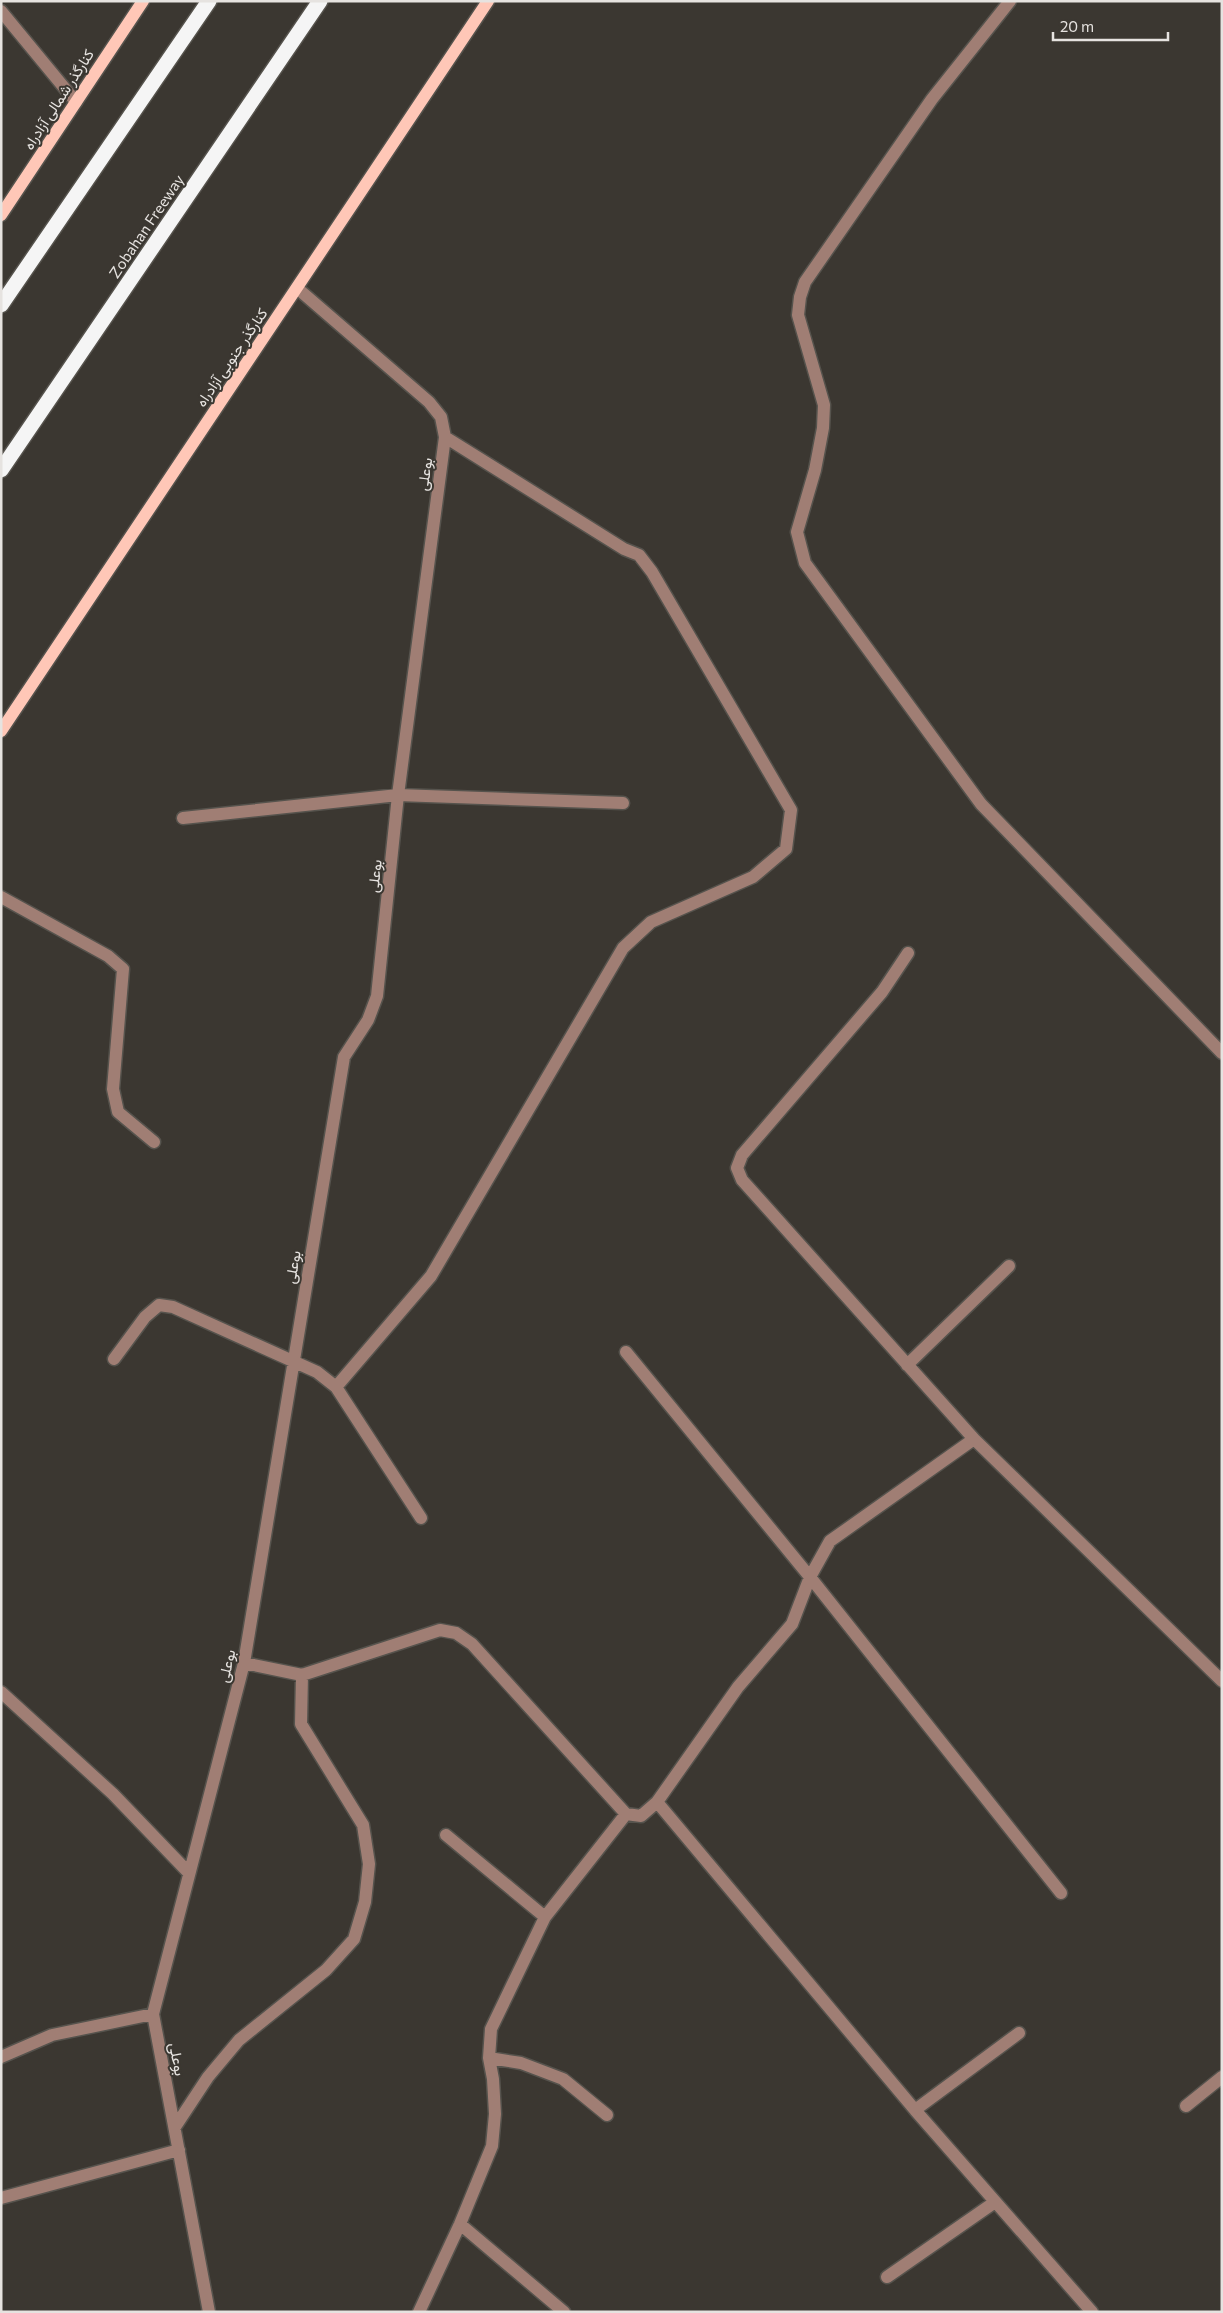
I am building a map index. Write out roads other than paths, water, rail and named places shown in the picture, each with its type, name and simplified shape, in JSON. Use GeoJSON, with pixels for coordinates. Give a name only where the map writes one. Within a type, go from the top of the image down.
{"type":"FeatureCollection","features":[{"type":"Feature","properties":{"kind":"highway"},"geometry":{"type":"LineString","coordinates":[[1,306],[209,1]]}},
{"type":"Feature","properties":{"kind":"highway","name":"Zobahan Freeway"},"geometry":{"type":"LineString","coordinates":[[1,470],[320,1]]}},
{"type":"Feature","properties":{"kind":"main road","name":"کنارگذر شمالی آزادراه"},"geometry":{"type":"LineString","coordinates":[[1,215],[143,1]]}},
{"type":"Feature","properties":{"kind":"main road","name":"کنارگذر جنوبی آزادراه"},"geometry":{"type":"LineString","coordinates":[[1,731],[488,1]]}},
{"type":"Feature","properties":{"kind":"street"},"geometry":{"type":"LineString","coordinates":[[1010,1],[932,99],[804,282],[798,315],[824,405],[823,428],[815,470],[797,524],[797,539],[805,563],[981,804],[1222,1053]]}},
{"type":"Feature","properties":{"kind":"street"},"geometry":{"type":"LineString","coordinates":[[1,11],[76,102]]}},
{"type":"Feature","properties":{"kind":"street","name":"بوعلی"},"geometry":{"type":"LineString","coordinates":[[209,2312],[153,2014],[188,1872],[244,1664],[292,1362],[344,1057],[368,1020],[377,996],[398,795],[446,437],[441,417],[428,402],[297,288]]}},
{"type":"Feature","properties":{"kind":"street"},"geometry":{"type":"LineString","coordinates":[[336,1388],[431,1276],[624,948],[651,922],[753,877],[786,848],[790,810],[652,572],[639,555],[624,549],[446,437]]}},
{"type":"Feature","properties":{"kind":"street"},"geometry":{"type":"LineString","coordinates":[[183,818],[398,795],[623,802]]}},
{"type":"Feature","properties":{"kind":"street"},"geometry":{"type":"LineString","coordinates":[[1,896],[108,956],[123,969],[113,1089],[118,1112],[154,1142]]}},
{"type":"Feature","properties":{"kind":"street"},"geometry":{"type":"LineString","coordinates":[[908,953],[882,992],[742,1156],[737,1168],[742,1180],[974,1439],[1222,1681]]}},
{"type":"Feature","properties":{"kind":"street"},"geometry":{"type":"LineString","coordinates":[[907,1364],[1009,1266]]}},
{"type":"Feature","properties":{"kind":"street"},"geometry":{"type":"LineString","coordinates":[[114,1358],[145,1317],[159,1305],[172,1307],[317,1372],[336,1388],[421,1518]]}},
{"type":"Feature","properties":{"kind":"street"},"geometry":{"type":"LineString","coordinates":[[626,1352],[810,1577],[1061,1893]]}},
{"type":"Feature","properties":{"kind":"street"},"geometry":{"type":"LineString","coordinates":[[244,1664],[302,1675],[440,1630],[456,1632],[472,1644],[626,1814],[641,1816],[657,1802],[738,1687],[792,1624],[810,1577],[830,1541],[974,1439]]}},
{"type":"Feature","properties":{"kind":"street"},"geometry":{"type":"LineString","coordinates":[[175,2127],[208,2077],[239,2040],[326,1970],[354,1939],[365,1902],[369,1864],[362,1825],[301,1724],[302,1675]]}},
{"type":"Feature","properties":{"kind":"street"},"geometry":{"type":"LineString","coordinates":[[1,1692],[113,1794],[188,1872]]}},
{"type":"Feature","properties":{"kind":"street"},"geometry":{"type":"LineString","coordinates":[[657,1802],[915,2110],[1092,2312]]}},
{"type":"Feature","properties":{"kind":"street"},"geometry":{"type":"LineString","coordinates":[[419,2312],[460,2224],[492,2146],[495,2114],[493,2079],[489,2058],[491,2029],[545,1917],[626,1814]]}},
{"type":"Feature","properties":{"kind":"street"},"geometry":{"type":"LineString","coordinates":[[446,1835],[545,1917]]}},
{"type":"Feature","properties":{"kind":"street"},"geometry":{"type":"LineString","coordinates":[[1,2058],[52,2035],[153,2014]]}},
{"type":"Feature","properties":{"kind":"street"},"geometry":{"type":"LineString","coordinates":[[915,2110],[1019,2033]]}},
{"type":"Feature","properties":{"kind":"street"},"geometry":{"type":"LineString","coordinates":[[489,2058],[521,2063],[563,2079],[607,2115]]}},
{"type":"Feature","properties":{"kind":"street"},"geometry":{"type":"LineString","coordinates":[[1186,2106],[1222,2077]]}},
{"type":"Feature","properties":{"kind":"street"},"geometry":{"type":"LineString","coordinates":[[1,2198],[179,2150]]}},
{"type":"Feature","properties":{"kind":"street"},"geometry":{"type":"LineString","coordinates":[[887,2277],[996,2202]]}},
{"type":"Feature","properties":{"kind":"street"},"geometry":{"type":"LineString","coordinates":[[460,2224],[564,2312]]}}]}
